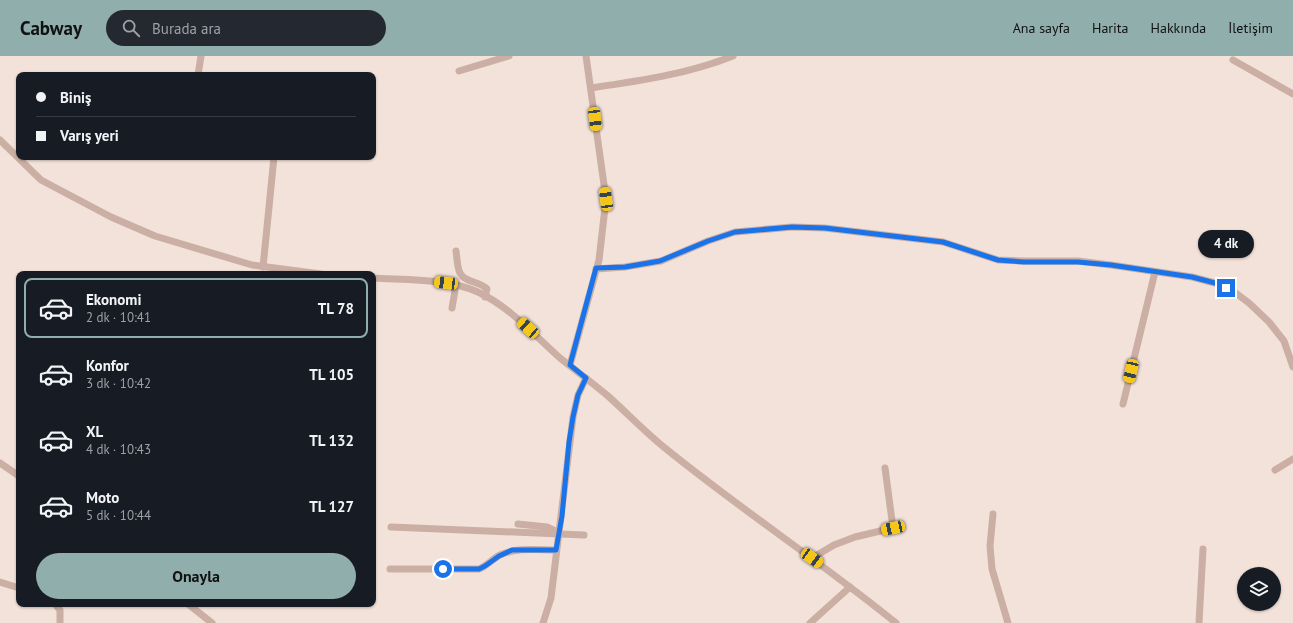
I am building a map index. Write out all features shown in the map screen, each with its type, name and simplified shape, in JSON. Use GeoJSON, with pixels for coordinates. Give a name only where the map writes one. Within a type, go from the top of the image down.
{"type":"FeatureCollection","features":[{"type":"Feature","properties":{"kind":"street"},"geometry":{"type":"LineString","coordinates":[[198,72],[201,56]]}},
{"type":"Feature","properties":{"kind":"street"},"geometry":{"type":"LineString","coordinates":[[459,71],[509,56]]}},
{"type":"Feature","properties":{"kind":"street"},"geometry":{"type":"LineString","coordinates":[[570,365],[596,268],[606,199],[586,56]]}},
{"type":"Feature","properties":{"kind":"street"},"geometry":{"type":"LineString","coordinates":[[591,88],[647,79],[689,70],[733,56]]}},
{"type":"Feature","properties":{"kind":"street"},"geometry":{"type":"LineString","coordinates":[[1233,60],[1293,94]]}},
{"type":"Feature","properties":{"kind":"street"},"geometry":{"type":"LineString","coordinates":[[0,140],[16,156]]}},
{"type":"Feature","properties":{"kind":"street"},"geometry":{"type":"LineString","coordinates":[[20,160],[41,180],[111,217],[156,236],[252,265],[296,271]]}},
{"type":"Feature","properties":{"kind":"street"},"geometry":{"type":"LineString","coordinates":[[263,267],[274,160]]}},
{"type":"Feature","properties":{"kind":"street"},"geometry":{"type":"LineString","coordinates":[[596,268],[625,267],[660,261],[708,241],[735,232],[792,227],[825,228],[943,242],[998,260],[1024,262],[1078,262],[1192,277],[1215,283],[1237,294],[1249,303],[1269,322],[1284,341],[1293,367]]}},
{"type":"Feature","properties":{"kind":"street"},"geometry":{"type":"LineString","coordinates":[[456,251],[460,273],[464,278],[483,284],[487,289],[485,297]]}},
{"type":"Feature","properties":{"kind":"street"},"geometry":{"type":"LineString","coordinates":[[1123,404],[1155,272]]}},
{"type":"Feature","properties":{"kind":"street"},"geometry":{"type":"LineString","coordinates":[[376,278],[456,285],[478,292],[517,318],[570,365],[607,395],[664,448],[753,516],[812,558],[896,623]]}},
{"type":"Feature","properties":{"kind":"street"},"geometry":{"type":"LineString","coordinates":[[452,308],[456,285]]}},
{"type":"Feature","properties":{"kind":"street"},"geometry":{"type":"LineString","coordinates":[[543,623],[551,598],[573,417],[578,395],[586,378]]}},
{"type":"Feature","properties":{"kind":"street"},"geometry":{"type":"LineString","coordinates":[[1275,470],[1293,459]]}},
{"type":"Feature","properties":{"kind":"street"},"geometry":{"type":"LineString","coordinates":[[0,462],[16,474]]}},
{"type":"Feature","properties":{"kind":"street"},"geometry":{"type":"LineString","coordinates":[[812,558],[834,545],[854,537],[893,528],[885,468]]}},
{"type":"Feature","properties":{"kind":"street"},"geometry":{"type":"LineString","coordinates":[[993,514],[990,546],[992,569],[1008,623]]}},
{"type":"Feature","properties":{"kind":"street"},"geometry":{"type":"LineString","coordinates":[[518,524],[547,527],[559,534]]}},
{"type":"Feature","properties":{"kind":"street"},"geometry":{"type":"LineString","coordinates":[[391,527],[584,535]]}},
{"type":"Feature","properties":{"kind":"street"},"geometry":{"type":"LineString","coordinates":[[1199,623],[1204,549]]}},
{"type":"Feature","properties":{"kind":"street"},"geometry":{"type":"LineString","coordinates":[[390,569],[479,569],[499,556],[512,550],[556,550]]}},
{"type":"Feature","properties":{"kind":"street"},"geometry":{"type":"LineString","coordinates":[[0,582],[16,587]]}},
{"type":"Feature","properties":{"kind":"street"},"geometry":{"type":"LineString","coordinates":[[810,623],[850,587]]}},
{"type":"Feature","properties":{"kind":"street"},"geometry":{"type":"LineString","coordinates":[[58,607],[60,610],[60,623]]}},
{"type":"Feature","properties":{"kind":"street"},"geometry":{"type":"LineString","coordinates":[[192,607],[212,623]]}},
{"type":"Feature","properties":{"kind":"route"},"geometry":{"type":"LineString","coordinates":[[443,569],[479,569],[499,556],[512,550],[556,550],[562,516],[569,442],[573,417],[578,395],[586,378],[570,365],[596,268],[625,267],[660,261],[679,252],[735,232],[792,227],[825,228],[943,242],[998,260],[1024,262],[1078,262],[1111,265],[1192,277],[1215,283],[1226,288]]}}]}
